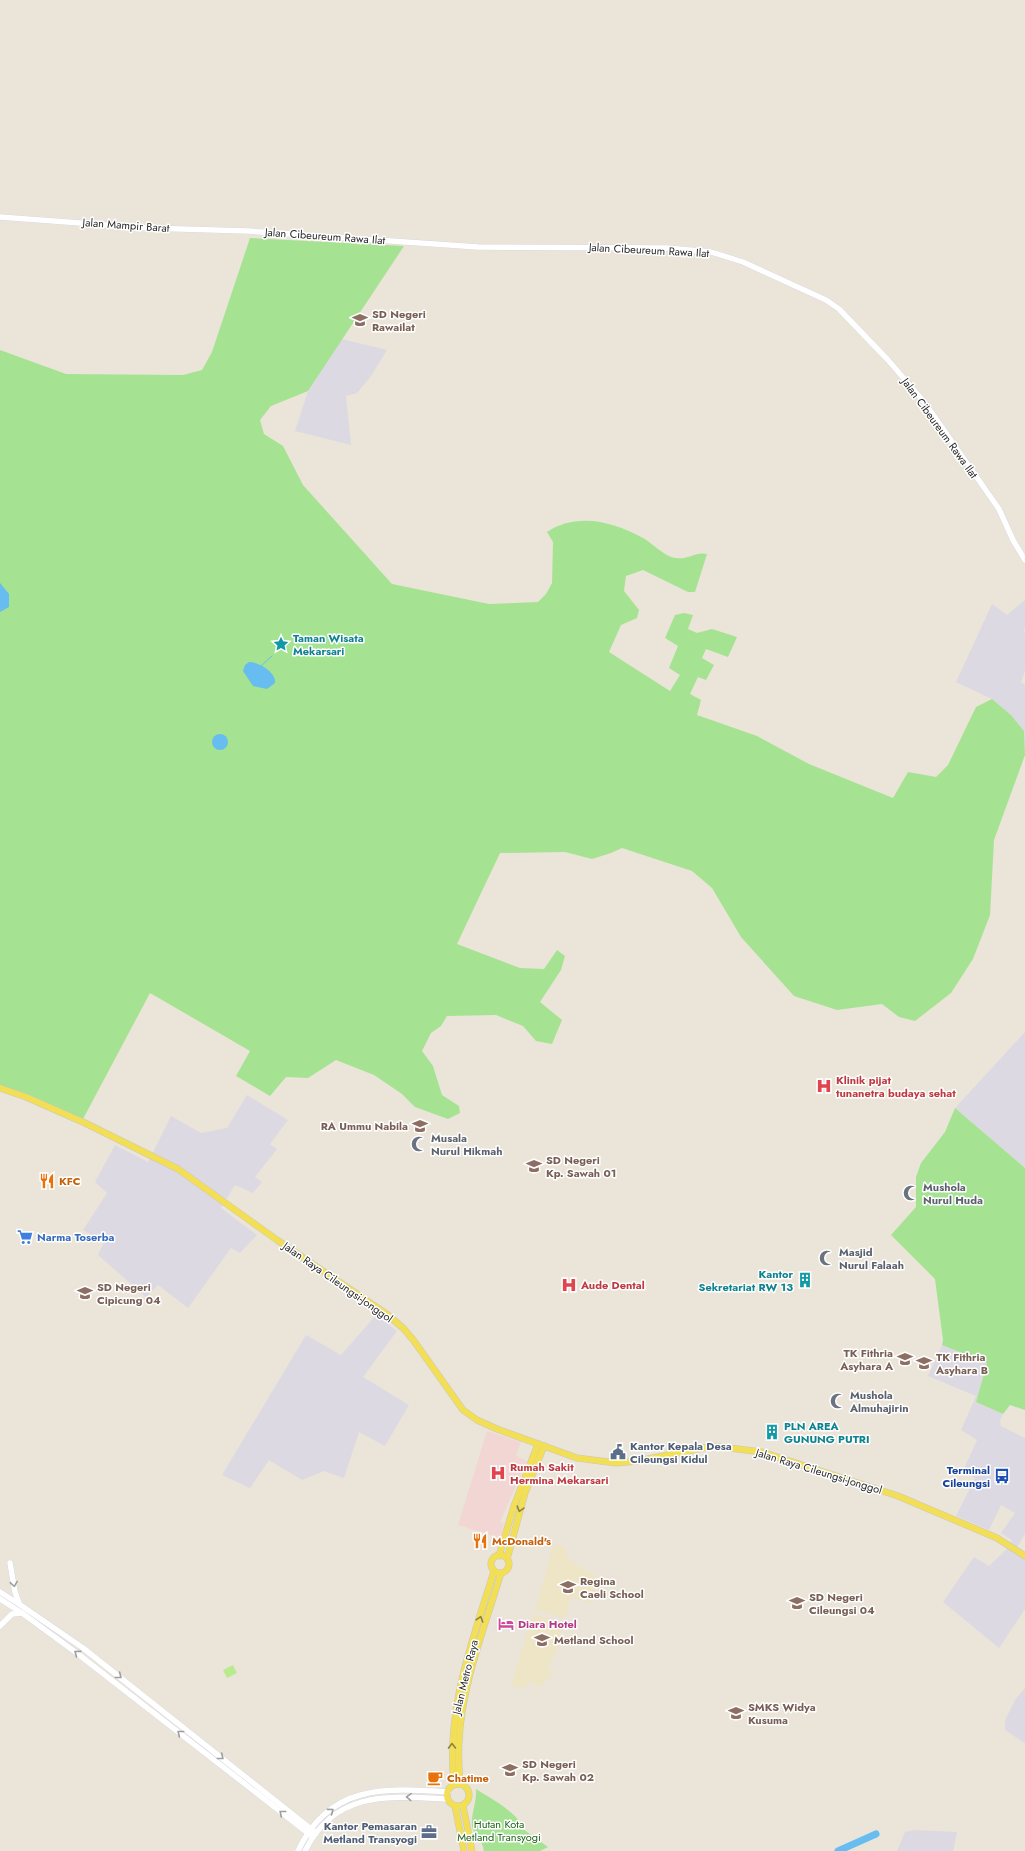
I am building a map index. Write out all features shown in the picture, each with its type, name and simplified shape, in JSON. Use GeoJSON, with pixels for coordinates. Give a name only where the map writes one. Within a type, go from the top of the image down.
{"type":"FeatureCollection","features":[{"type":"Feature","properties":{"kind":"main road","name":"Jalan Raya Cileungsi-Jonggol"},"geometry":{"type":"LineString","coordinates":[[0,1088],[26,1097],[92,1127],[150,1154],[190,1176],[283,1244],[380,1309],[404,1329],[457,1403],[470,1415],[486,1425],[577,1458],[616,1463],[638,1461],[713,1446],[762,1452],[898,1496],[997,1538],[1025,1556]]}},
{"type":"Feature","properties":{"kind":"main road"},"geometry":{"type":"LineString","coordinates":[[500,1556],[514,1506],[541,1445]]}},
{"type":"Feature","properties":{"kind":"main road"},"geometry":{"type":"LineString","coordinates":[[507,1559],[500,1556],[494,1557],[492,1567],[498,1572],[508,1567],[507,1559],[525,1493],[541,1445]]}},
{"type":"Feature","properties":{"kind":"main road","name":"Jalan Metro Raya"},"geometry":{"type":"LineString","coordinates":[[457,1784],[461,1721],[470,1673],[498,1572]]}},
{"type":"Feature","properties":{"kind":"main road"},"geometry":{"type":"LineString","coordinates":[[455,1806],[463,1806],[468,1802],[470,1796],[467,1788],[457,1784],[448,1792],[448,1799],[455,1806],[464,1851]]}},
{"type":"Feature","properties":{"kind":"main road"},"geometry":{"type":"LineString","coordinates":[[463,1806],[472,1851]]}},
{"type":"Feature","properties":{"kind":"street","name":"Jalan Mampir Barat"},"geometry":{"type":"LineString","coordinates":[[0,217],[147,228],[253,232]]}},
{"type":"Feature","properties":{"kind":"street","name":"Jalan Cibeureum Rawa Ilat"},"geometry":{"type":"LineString","coordinates":[[253,232],[478,246],[667,248],[711,252],[752,266],[826,300],[839,309],[888,360],[925,403],[999,508],[1025,560]]}},
{"type":"Feature","properties":{"kind":"street"},"geometry":{"type":"LineString","coordinates":[[10,1563],[15,1592],[20,1604]]}},
{"type":"Feature","properties":{"kind":"street"},"geometry":{"type":"LineString","coordinates":[[0,1592],[20,1604],[92,1656],[308,1831]]}},
{"type":"Feature","properties":{"kind":"street"},"geometry":{"type":"LineString","coordinates":[[0,1600],[22,1613],[78,1654],[314,1835]]}},
{"type":"Feature","properties":{"kind":"street"},"geometry":{"type":"LineString","coordinates":[[0,1626],[12,1614],[22,1613]]}},
{"type":"Feature","properties":{"kind":"street"},"geometry":{"type":"LineString","coordinates":[[298,1851],[308,1831],[333,1809],[355,1796],[393,1789],[448,1792]]}},
{"type":"Feature","properties":{"kind":"street"},"geometry":{"type":"LineString","coordinates":[[305,1851],[314,1835],[329,1820],[342,1810],[356,1803],[372,1798],[397,1796],[448,1799]]}},
{"type":"Feature","properties":{"kind":"shaded area"},"geometry":{"type":"Polygon","coordinates":[[[342,339],[387,350],[371,376],[357,393],[346,396],[351,445],[295,431],[308,391],[342,339]]]}},
{"type":"Feature","properties":{"kind":"shaded area"},"geometry":{"type":"Polygon","coordinates":[[[1025,600],[1025,671],[1021,682],[1025,685],[1025,754],[1024,731],[1011,715],[992,699],[956,682],[992,604],[1007,615],[1025,600]]]}},
{"type":"Feature","properties":{"kind":"shaded area"},"geometry":{"type":"Polygon","coordinates":[[[1025,1032],[1025,1168],[955,1108],[1025,1032]]]}},
{"type":"Feature","properties":{"kind":"shaded area"},"geometry":{"type":"Polygon","coordinates":[[[247,1095],[288,1120],[270,1144],[277,1149],[255,1177],[262,1182],[253,1193],[235,1185],[221,1208],[257,1235],[240,1253],[231,1248],[188,1308],[158,1285],[146,1297],[98,1255],[104,1242],[83,1230],[107,1193],[95,1182],[115,1145],[148,1162],[171,1116],[201,1133],[227,1128],[247,1095]]]}},
{"type":"Feature","properties":{"kind":"shaded area"},"geometry":{"type":"Polygon","coordinates":[[[376,1315],[397,1331],[363,1377],[409,1405],[385,1446],[359,1432],[344,1478],[324,1471],[302,1480],[269,1460],[250,1488],[222,1475],[306,1335],[341,1355],[376,1315]]]}},
{"type":"Feature","properties":{"kind":"shaded area"},"geometry":{"type":"Polygon","coordinates":[[[942,1345],[987,1363],[976,1402],[1003,1414],[1000,1421],[1001,1426],[1025,1438],[1025,1534],[1015,1551],[1025,1559],[1025,1609],[999,1648],[943,1602],[974,1557],[989,1566],[1008,1548],[1012,1540],[1001,1533],[1015,1513],[1001,1505],[989,1530],[956,1516],[975,1478],[963,1471],[977,1440],[961,1430],[976,1396],[928,1376],[942,1345]]]}},
{"type":"Feature","properties":{"kind":"shaded area","name":"Rumah Sakit Hermina Mekarsari"},"geometry":{"type":"Polygon","coordinates":[[[487,1431],[521,1442],[516,1456],[527,1461],[500,1522],[504,1524],[500,1538],[458,1525],[487,1431]]]}},
{"type":"Feature","properties":{"kind":"shaded area","name":"Regina Caeli School"},"geometry":{"type":"Polygon","coordinates":[[[554,1544],[566,1547],[566,1557],[599,1578],[590,1603],[571,1597],[565,1618],[535,1610],[554,1544]]]}},
{"type":"Feature","properties":{"kind":"shaded area","name":"Metland School"},"geometry":{"type":"Polygon","coordinates":[[[533,1614],[564,1623],[555,1656],[547,1667],[553,1674],[538,1688],[532,1681],[521,1689],[511,1685],[533,1614]]]}},
{"type":"Feature","properties":{"kind":"shaded area"},"geometry":{"type":"Polygon","coordinates":[[[1025,1688],[1025,1743],[1005,1730],[1005,1720],[1015,1700],[1025,1688]]]}},
{"type":"Feature","properties":{"kind":"shaded area"},"geometry":{"type":"Polygon","coordinates":[[[915,1830],[957,1832],[953,1851],[897,1851],[905,1832],[915,1830]]]}},
{"type":"Feature","properties":{"kind":"green space","name":"Taman Wisata Mekarsari"},"geometry":{"type":"Polygon","coordinates":[[[250,238],[404,246],[308,391],[271,406],[260,420],[264,434],[283,446],[303,485],[392,584],[489,604],[538,602],[546,594],[552,583],[553,542],[547,532],[571,522],[583,521],[608,524],[632,532],[671,557],[682,558],[702,553],[707,554],[695,592],[688,592],[643,570],[626,576],[624,591],[639,610],[637,618],[621,625],[609,652],[670,691],[680,675],[669,668],[678,646],[665,638],[675,615],[684,613],[693,615],[688,629],[697,633],[712,629],[737,637],[728,657],[706,649],[702,658],[714,665],[706,680],[698,677],[690,694],[701,700],[697,715],[757,736],[809,764],[893,798],[908,772],[936,777],[948,765],[976,707],[992,699],[1011,715],[1024,731],[1025,755],[994,840],[990,915],[973,959],[951,993],[915,1021],[899,1017],[882,1004],[837,1010],[794,996],[741,937],[712,888],[692,871],[622,848],[592,859],[565,852],[500,853],[457,944],[520,968],[544,969],[557,950],[565,956],[561,970],[540,1002],[562,1020],[552,1044],[536,1041],[523,1026],[496,1015],[447,1016],[441,1026],[431,1033],[422,1051],[433,1066],[442,1095],[459,1106],[460,1113],[448,1119],[415,1107],[402,1094],[374,1075],[336,1060],[308,1078],[286,1077],[270,1096],[236,1076],[250,1051],[150,993],[83,1119],[0,1086],[0,350],[66,374],[183,375],[202,370],[212,352],[250,238]]]}},
{"type":"Feature","properties":{"kind":"green space"},"geometry":{"type":"Polygon","coordinates":[[[955,1108],[1025,1168],[1025,1410],[1010,1405],[1003,1414],[976,1402],[987,1363],[942,1345],[943,1340],[935,1279],[891,1235],[916,1207],[916,1177],[921,1163],[945,1132],[955,1108]]]}},
{"type":"Feature","properties":{"kind":"green space"},"geometry":{"type":"Polygon","coordinates":[[[233,1665],[237,1673],[227,1678],[223,1670],[233,1665]]]}},
{"type":"Feature","properties":{"kind":"green space","name":"Hutan Kota Metland Transyogi"},"geometry":{"type":"Polygon","coordinates":[[[476,1789],[496,1801],[510,1812],[516,1817],[523,1829],[548,1847],[540,1851],[484,1851],[482,1843],[474,1832],[472,1826],[476,1789]]]}},
{"type":"Feature","properties":{"kind":"water"},"geometry":{"type":"Polygon","coordinates":[[[0,583],[9,594],[9,607],[0,612],[0,583]]]}},
{"type":"Feature","properties":{"kind":"water"},"geometry":{"type":"Polygon","coordinates":[[[249,662],[253,662],[266,668],[273,675],[275,683],[267,689],[253,686],[243,671],[245,665],[249,662]]]}},
{"type":"Feature","properties":{"kind":"water"},"geometry":{"type":"Polygon","coordinates":[[[217,734],[223,734],[228,739],[226,748],[223,750],[217,750],[212,745],[212,739],[217,734]]]}},
{"type":"Feature","properties":{"kind":"waterway"},"geometry":{"type":"LineString","coordinates":[[261,666],[272,656]]}},
{"type":"Feature","properties":{"kind":"waterway"},"geometry":{"type":"LineString","coordinates":[[838,1851],[876,1834]]}},
{"type":"Feature","properties":{"kind":"place","name":"SD Negeri Rawailat"},"geometry":{"type":"Point","coordinates":[360,320]}},
{"type":"Feature","properties":{"kind":"place","name":"Taman Wisata Mekarsari"},"geometry":{"type":"Point","coordinates":[281,644]}},
{"type":"Feature","properties":{"kind":"place","name":"Klinik pijat tunanetra budaya sehat"},"geometry":{"type":"Point","coordinates":[824,1086]}},
{"type":"Feature","properties":{"kind":"place","name":"RA Ummu Nabila"},"geometry":{"type":"Point","coordinates":[420,1126]}},
{"type":"Feature","properties":{"kind":"place","name":"Musala Nurul Hikmah"},"geometry":{"type":"Point","coordinates":[419,1144]}},
{"type":"Feature","properties":{"kind":"place","name":"SD Negeri Kp. Sawah 01"},"geometry":{"type":"Point","coordinates":[534,1166]}},
{"type":"Feature","properties":{"kind":"place","name":"KFC"},"geometry":{"type":"Point","coordinates":[47,1181]}},
{"type":"Feature","properties":{"kind":"place","name":"Mushola Nurul Huda"},"geometry":{"type":"Point","coordinates":[911,1193]}},
{"type":"Feature","properties":{"kind":"place","name":"Narma Toserba"},"geometry":{"type":"Point","coordinates":[25,1237]}},
{"type":"Feature","properties":{"kind":"place","name":"Masjid Nurul Falaah"},"geometry":{"type":"Point","coordinates":[827,1258]}},
{"type":"Feature","properties":{"kind":"place","name":"Kantor Sekretariat RW 13"},"geometry":{"type":"Point","coordinates":[805,1280]}},
{"type":"Feature","properties":{"kind":"place","name":"Aude Dental"},"geometry":{"type":"Point","coordinates":[569,1285]}},
{"type":"Feature","properties":{"kind":"place","name":"SD Negeri Cipicung 04"},"geometry":{"type":"Point","coordinates":[85,1293]}},
{"type":"Feature","properties":{"kind":"place","name":"TK Fithria Asyhara A"},"geometry":{"type":"Point","coordinates":[905,1359]}},
{"type":"Feature","properties":{"kind":"place","name":"TK Fithria Asyhara B"},"geometry":{"type":"Point","coordinates":[924,1363]}},
{"type":"Feature","properties":{"kind":"place","name":"Mushola Almuhajirin"},"geometry":{"type":"Point","coordinates":[838,1401]}},
{"type":"Feature","properties":{"kind":"place","name":"PLN AREA GUNUNG PUTRI"},"geometry":{"type":"Point","coordinates":[772,1432]}},
{"type":"Feature","properties":{"kind":"place","name":"Kantor Kepala Desa Cileungsi Kidul"},"geometry":{"type":"Point","coordinates":[618,1452]}},
{"type":"Feature","properties":{"kind":"place","name":"Rumah Sakit Hermina Mekarsari"},"geometry":{"type":"Point","coordinates":[498,1473]}},
{"type":"Feature","properties":{"kind":"place","name":"Terminal Cileungsi"},"geometry":{"type":"Point","coordinates":[1002,1476]}},
{"type":"Feature","properties":{"kind":"place","name":"McDonald's"},"geometry":{"type":"Point","coordinates":[480,1541]}},
{"type":"Feature","properties":{"kind":"place","name":"Regina Caeli School"},"geometry":{"type":"Point","coordinates":[568,1587]}},
{"type":"Feature","properties":{"kind":"place","name":"SD Negeri Cileungsi 04"},"geometry":{"type":"Point","coordinates":[797,1603]}},
{"type":"Feature","properties":{"kind":"place","name":"Diara Hotel"},"geometry":{"type":"Point","coordinates":[506,1624]}},
{"type":"Feature","properties":{"kind":"place","name":"Metland School"},"geometry":{"type":"Point","coordinates":[542,1640]}},
{"type":"Feature","properties":{"kind":"place","name":"SMKS Widya Kusuma"},"geometry":{"type":"Point","coordinates":[736,1713]}},
{"type":"Feature","properties":{"kind":"place","name":"SD Negeri Kp. Sawah 02"},"geometry":{"type":"Point","coordinates":[510,1770]}},
{"type":"Feature","properties":{"kind":"place","name":"Chatime"},"geometry":{"type":"Point","coordinates":[435,1778]}},
{"type":"Feature","properties":{"kind":"place","name":"Kantor Pemasaran Metland Transyogi"},"geometry":{"type":"Point","coordinates":[429,1832]}}]}
